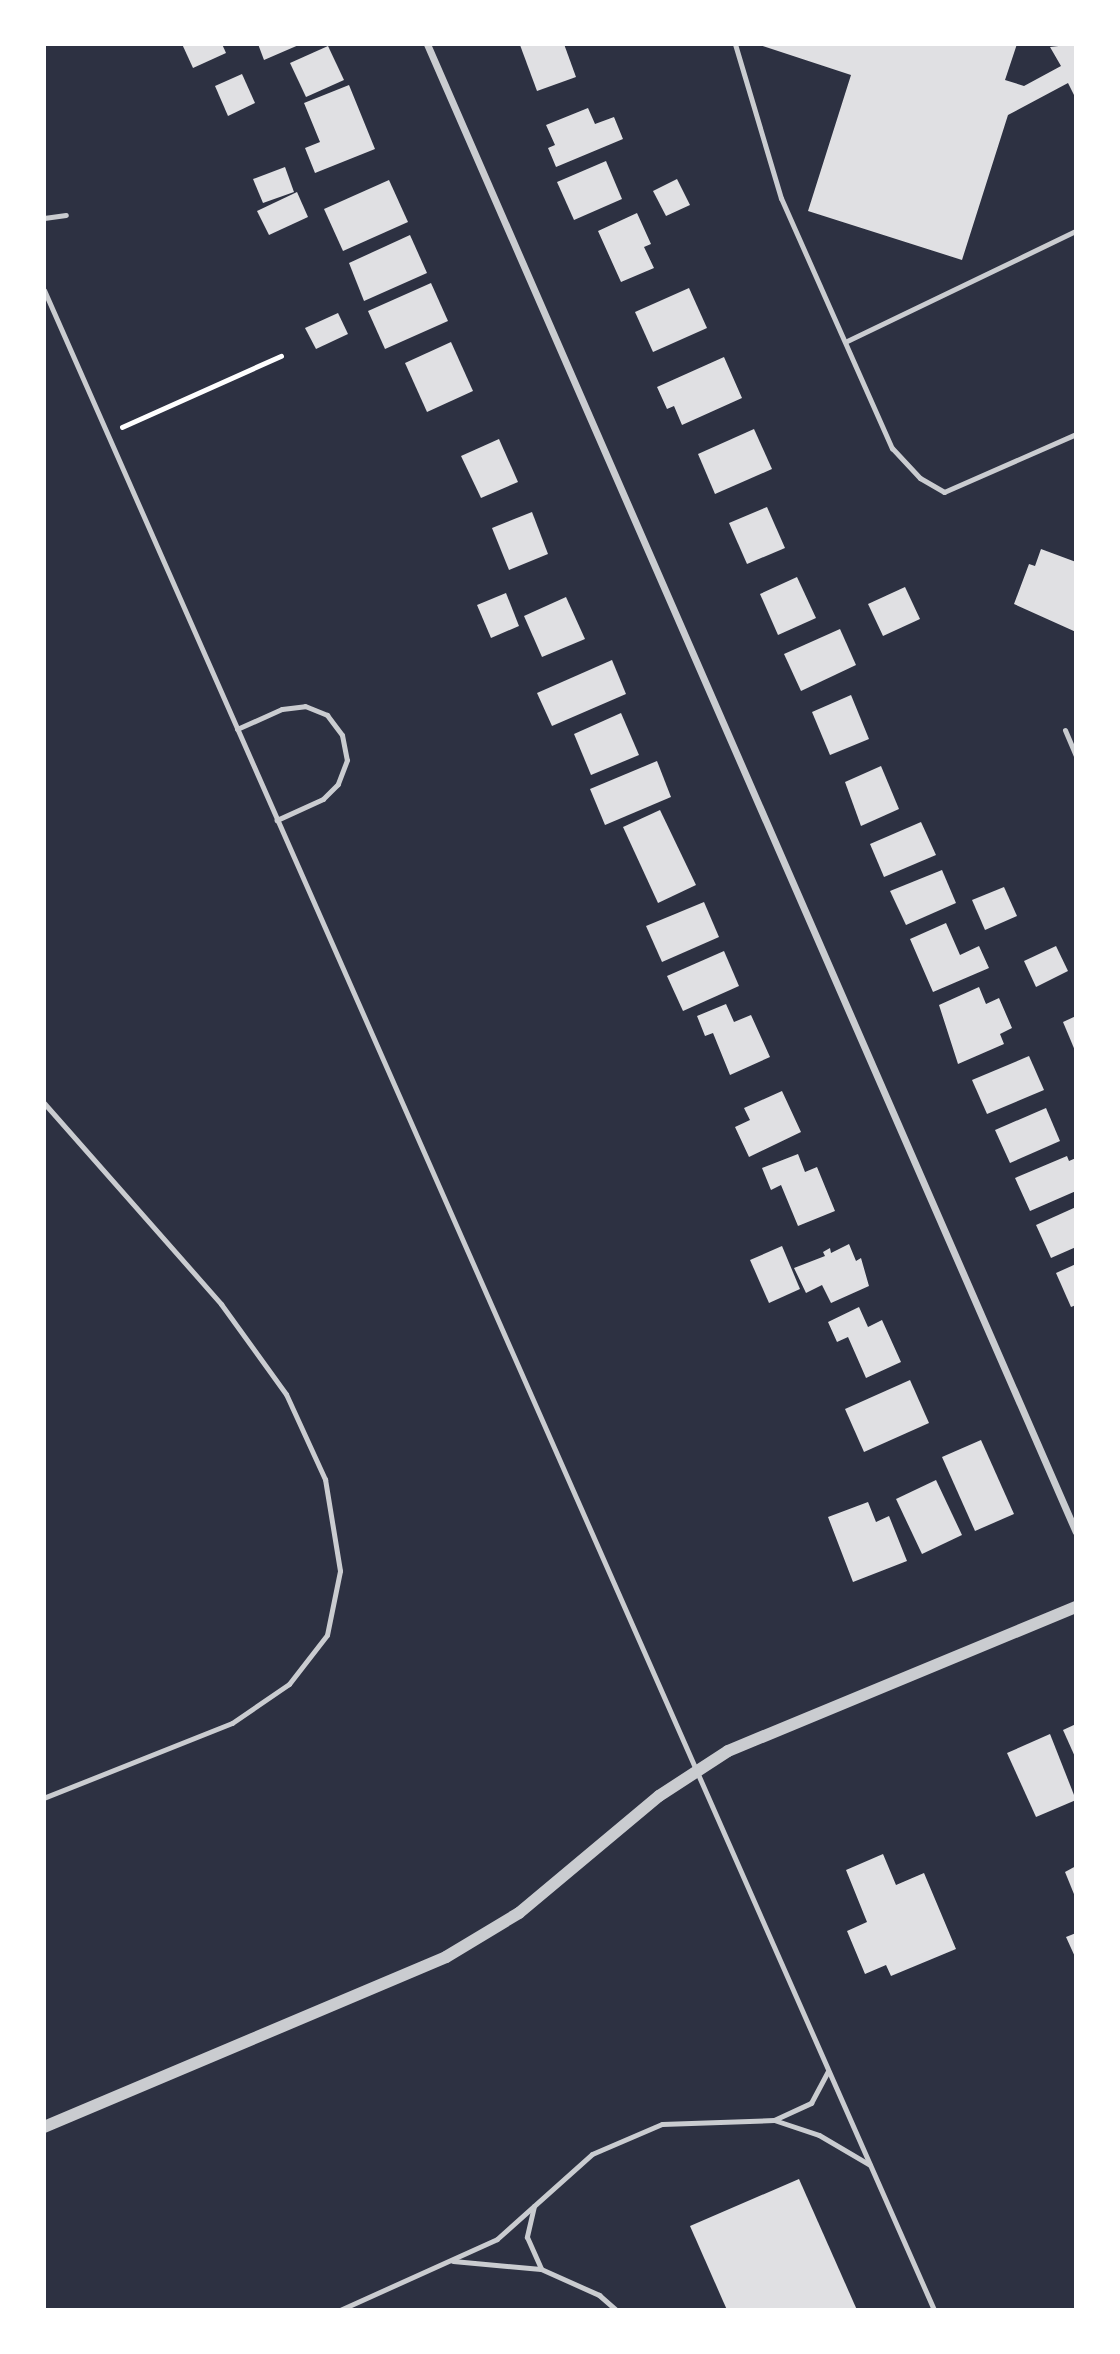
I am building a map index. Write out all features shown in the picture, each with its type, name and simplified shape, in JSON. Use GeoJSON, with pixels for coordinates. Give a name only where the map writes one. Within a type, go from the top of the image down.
{"type":"FeatureCollection","features":[{"type":"Feature","properties":{"kind":"street"},"geometry":{"type":"LineString","coordinates":[[427,44],[1076,1532]]}},
{"type":"Feature","properties":{"kind":"street"},"geometry":{"type":"LineString","coordinates":[[44,2127],[482,1938],[542,1896],[695,1770],[761,1735],[1076,1607]]}},
{"type":"Feature","properties":{"kind":"lane"},"geometry":{"type":"LineString","coordinates":[[735,44],[781,198],[847,341],[892,448],[920,478],[944,492],[1076,434]]}},
{"type":"Feature","properties":{"kind":"lane"},"geometry":{"type":"LineString","coordinates":[[44,218],[66,215]]}},
{"type":"Feature","properties":{"kind":"lane"},"geometry":{"type":"LineString","coordinates":[[847,341],[1076,231]]}},
{"type":"Feature","properties":{"kind":"lane"},"geometry":{"type":"LineString","coordinates":[[44,290],[934,2310]]}},
{"type":"Feature","properties":{"kind":"lane"},"geometry":{"type":"LineString","coordinates":[[237,729],[282,709],[305,706],[327,715],[342,735],[347,760],[338,784],[323,799],[277,820]]}},
{"type":"Feature","properties":{"kind":"lane"},"geometry":{"type":"LineString","coordinates":[[1065,730],[1076,756]]}},
{"type":"Feature","properties":{"kind":"lane"},"geometry":{"type":"LineString","coordinates":[[44,1103],[221,1304],[286,1394],[325,1479],[340,1571],[327,1635],[289,1684],[232,1723],[44,1798]]}},
{"type":"Feature","properties":{"kind":"lane"},"geometry":{"type":"LineString","coordinates":[[774,2120],[811,2104],[828,2070]]}},
{"type":"Feature","properties":{"kind":"lane"},"geometry":{"type":"LineString","coordinates":[[340,2310],[497,2239],[592,2154],[662,2124],[774,2120],[819,2135],[870,2165]]}},
{"type":"Feature","properties":{"kind":"lane"},"geometry":{"type":"LineString","coordinates":[[534,2206],[527,2236],[541,2269]]}},
{"type":"Feature","properties":{"kind":"lane"},"geometry":{"type":"LineString","coordinates":[[453,2260],[541,2269],[599,2295],[616,2310]]}},
{"type":"Feature","properties":{"kind":"path"},"geometry":{"type":"LineString","coordinates":[[107,434],[281,356]]}},
{"type":"Feature","properties":{"kind":"building"},"geometry":{"type":"Polygon","coordinates":[[[182,44],[222,44],[226,53],[193,68],[182,44]]]}},
{"type":"Feature","properties":{"kind":"building"},"geometry":{"type":"Polygon","coordinates":[[[258,44],[301,44],[264,60],[258,44]]]}},
{"type":"Feature","properties":{"kind":"building"},"geometry":{"type":"Polygon","coordinates":[[[564,44],[576,77],[537,91],[520,45],[564,44]]]}},
{"type":"Feature","properties":{"kind":"building"},"geometry":{"type":"Polygon","coordinates":[[[757,44],[1017,44],[1005,80],[1024,86],[1061,66],[1050,47],[1076,44],[1076,99],[1068,83],[1008,115],[962,260],[808,211],[851,75],[757,44]]]}},
{"type":"Feature","properties":{"kind":"building"},"geometry":{"type":"Polygon","coordinates":[[[328,46],[344,80],[306,97],[290,63],[328,46]]]}},
{"type":"Feature","properties":{"kind":"building"},"geometry":{"type":"Polygon","coordinates":[[[242,74],[255,103],[228,116],[215,86],[242,74]]]}},
{"type":"Feature","properties":{"kind":"building"},"geometry":{"type":"Polygon","coordinates":[[[349,85],[375,149],[315,173],[305,148],[320,142],[304,103],[349,85]]]}},
{"type":"Feature","properties":{"kind":"building"},"geometry":{"type":"Polygon","coordinates":[[[588,108],[595,124],[614,117],[623,139],[556,167],[548,148],[555,145],[546,125],[588,108]]]}},
{"type":"Feature","properties":{"kind":"building"},"geometry":{"type":"Polygon","coordinates":[[[606,161],[622,199],[574,220],[557,182],[606,161]]]}},
{"type":"Feature","properties":{"kind":"building"},"geometry":{"type":"Polygon","coordinates":[[[285,167],[294,192],[263,203],[253,179],[285,167]]]}},
{"type":"Feature","properties":{"kind":"building"},"geometry":{"type":"Polygon","coordinates":[[[677,179],[690,205],[666,216],[653,191],[677,179]]]}},
{"type":"Feature","properties":{"kind":"building"},"geometry":{"type":"Polygon","coordinates":[[[389,180],[408,222],[343,251],[324,209],[389,180]]]}},
{"type":"Feature","properties":{"kind":"building"},"geometry":{"type":"Polygon","coordinates":[[[297,192],[308,217],[269,235],[257,211],[297,192]]]}},
{"type":"Feature","properties":{"kind":"building"},"geometry":{"type":"Polygon","coordinates":[[[637,213],[651,244],[644,247],[654,268],[621,282],[598,231],[637,213]]]}},
{"type":"Feature","properties":{"kind":"building"},"geometry":{"type":"Polygon","coordinates":[[[410,235],[427,273],[364,301],[349,263],[410,235]]]}},
{"type":"Feature","properties":{"kind":"building"},"geometry":{"type":"Polygon","coordinates":[[[431,283],[448,321],[385,349],[368,311],[431,283]]]}},
{"type":"Feature","properties":{"kind":"building"},"geometry":{"type":"Polygon","coordinates":[[[689,288],[707,328],[653,352],[635,312],[689,288]]]}},
{"type":"Feature","properties":{"kind":"building"},"geometry":{"type":"Polygon","coordinates":[[[338,313],[348,334],[316,349],[305,328],[338,313]]]}},
{"type":"Feature","properties":{"kind":"building"},"geometry":{"type":"Polygon","coordinates":[[[451,342],[473,391],[427,412],[405,363],[451,342]]]}},
{"type":"Feature","properties":{"kind":"building"},"geometry":{"type":"Polygon","coordinates":[[[724,357],[742,398],[682,425],[674,406],[667,409],[657,387],[724,357]]]}},
{"type":"Feature","properties":{"kind":"building"},"geometry":{"type":"Polygon","coordinates":[[[754,429],[772,469],[715,494],[698,454],[754,429]]]}},
{"type":"Feature","properties":{"kind":"building"},"geometry":{"type":"Polygon","coordinates":[[[499,439],[518,482],[481,498],[461,456],[499,439]]]}},
{"type":"Feature","properties":{"kind":"building"},"geometry":{"type":"Polygon","coordinates":[[[767,507],[785,548],[747,564],[729,523],[767,507]]]}},
{"type":"Feature","properties":{"kind":"building"},"geometry":{"type":"Polygon","coordinates":[[[532,512],[548,554],[509,570],[492,528],[532,512]]]}},
{"type":"Feature","properties":{"kind":"building"},"geometry":{"type":"Polygon","coordinates":[[[1041,549],[1076,562],[1076,632],[1014,604],[1029,564],[1035,566],[1041,549]]]}},
{"type":"Feature","properties":{"kind":"building"},"geometry":{"type":"Polygon","coordinates":[[[797,577],[816,618],[778,635],[760,594],[797,577]]]}},
{"type":"Feature","properties":{"kind":"building"},"geometry":{"type":"Polygon","coordinates":[[[905,587],[920,619],[883,636],[868,604],[905,587]]]}},
{"type":"Feature","properties":{"kind":"building"},"geometry":{"type":"Polygon","coordinates":[[[506,593],[519,626],[491,638],[477,605],[506,593]]]}},
{"type":"Feature","properties":{"kind":"building"},"geometry":{"type":"Polygon","coordinates":[[[566,597],[585,639],[542,657],[524,616],[566,597]]]}},
{"type":"Feature","properties":{"kind":"building"},"geometry":{"type":"Polygon","coordinates":[[[840,629],[856,665],[801,691],[784,654],[840,629]]]}},
{"type":"Feature","properties":{"kind":"building"},"geometry":{"type":"Polygon","coordinates":[[[612,660],[626,694],[552,726],[537,693],[612,660]]]}},
{"type":"Feature","properties":{"kind":"building"},"geometry":{"type":"Polygon","coordinates":[[[851,695],[869,739],[830,755],[812,712],[851,695]]]}},
{"type":"Feature","properties":{"kind":"building"},"geometry":{"type":"Polygon","coordinates":[[[621,713],[639,755],[591,775],[574,734],[621,713]]]}},
{"type":"Feature","properties":{"kind":"building"},"geometry":{"type":"Polygon","coordinates":[[[657,761],[671,797],[605,825],[590,789],[657,761]]]}},
{"type":"Feature","properties":{"kind":"building"},"geometry":{"type":"Polygon","coordinates":[[[881,766],[899,809],[861,826],[845,782],[881,766]]]}},
{"type":"Feature","properties":{"kind":"building"},"geometry":{"type":"Polygon","coordinates":[[[660,810],[696,885],[658,903],[623,827],[660,810]]]}},
{"type":"Feature","properties":{"kind":"building"},"geometry":{"type":"Polygon","coordinates":[[[921,822],[936,855],[884,877],[870,844],[921,822]]]}},
{"type":"Feature","properties":{"kind":"building"},"geometry":{"type":"Polygon","coordinates":[[[942,870],[956,903],[906,925],[890,891],[942,870]]]}},
{"type":"Feature","properties":{"kind":"building"},"geometry":{"type":"Polygon","coordinates":[[[1004,887],[1017,916],[985,930],[972,900],[1004,887]]]}},
{"type":"Feature","properties":{"kind":"building"},"geometry":{"type":"Polygon","coordinates":[[[704,902],[719,937],[662,962],[646,926],[704,902]]]}},
{"type":"Feature","properties":{"kind":"building"},"geometry":{"type":"Polygon","coordinates":[[[946,923],[960,955],[979,946],[989,968],[933,992],[910,939],[946,923]]]}},
{"type":"Feature","properties":{"kind":"building"},"geometry":{"type":"Polygon","coordinates":[[[1056,946],[1068,971],[1036,987],[1024,961],[1056,946]]]}},
{"type":"Feature","properties":{"kind":"building"},"geometry":{"type":"Polygon","coordinates":[[[724,951],[739,986],[683,1011],[667,976],[724,951]]]}},
{"type":"Feature","properties":{"kind":"building"},"geometry":{"type":"Polygon","coordinates":[[[979,987],[986,1004],[999,998],[1012,1028],[1000,1034],[1004,1044],[958,1064],[939,1005],[979,987]]]}},
{"type":"Feature","properties":{"kind":"building"},"geometry":{"type":"Polygon","coordinates":[[[726,1004],[734,1022],[751,1015],[770,1057],[730,1075],[713,1033],[705,1036],[697,1016],[726,1004]]]}},
{"type":"Feature","properties":{"kind":"building"},"geometry":{"type":"Polygon","coordinates":[[[1076,1016],[1076,1053],[1063,1022],[1076,1016]]]}},
{"type":"Feature","properties":{"kind":"building"},"geometry":{"type":"Polygon","coordinates":[[[1029,1056],[1044,1090],[987,1114],[972,1080],[1029,1056]]]}},
{"type":"Feature","properties":{"kind":"building"},"geometry":{"type":"Polygon","coordinates":[[[782,1091],[801,1132],[749,1157],[735,1127],[750,1120],[744,1108],[782,1091]]]}},
{"type":"Feature","properties":{"kind":"building"},"geometry":{"type":"Polygon","coordinates":[[[1046,1108],[1060,1141],[1010,1163],[995,1130],[1046,1108]]]}},
{"type":"Feature","properties":{"kind":"building"},"geometry":{"type":"Polygon","coordinates":[[[798,1154],[805,1172],[817,1167],[835,1211],[798,1226],[781,1185],[771,1190],[762,1168],[798,1154]]]}},
{"type":"Feature","properties":{"kind":"building"},"geometry":{"type":"Polygon","coordinates":[[[1067,1156],[1069,1161],[1076,1158],[1076,1191],[1030,1211],[1015,1178],[1067,1156]]]}},
{"type":"Feature","properties":{"kind":"building"},"geometry":{"type":"Polygon","coordinates":[[[1076,1207],[1076,1247],[1051,1258],[1036,1225],[1076,1207]]]}},
{"type":"Feature","properties":{"kind":"building"},"geometry":{"type":"Polygon","coordinates":[[[849,1244],[856,1261],[861,1258],[869,1286],[831,1303],[822,1285],[806,1293],[794,1268],[825,1256],[823,1252],[830,1248],[831,1253],[849,1244]]]}},
{"type":"Feature","properties":{"kind":"building"},"geometry":{"type":"Polygon","coordinates":[[[782,1246],[800,1289],[769,1303],[750,1260],[782,1246]]]}},
{"type":"Feature","properties":{"kind":"building"},"geometry":{"type":"Polygon","coordinates":[[[1076,1264],[1076,1305],[1071,1307],[1056,1273],[1076,1264]]]}},
{"type":"Feature","properties":{"kind":"building"},"geometry":{"type":"Polygon","coordinates":[[[859,1307],[868,1327],[882,1320],[901,1362],[866,1378],[848,1337],[837,1342],[828,1322],[859,1307]]]}},
{"type":"Feature","properties":{"kind":"building"},"geometry":{"type":"Polygon","coordinates":[[[910,1380],[929,1423],[864,1452],[845,1409],[910,1380]]]}},
{"type":"Feature","properties":{"kind":"building"},"geometry":{"type":"Polygon","coordinates":[[[981,1440],[1014,1514],[975,1531],[942,1457],[981,1440]]]}},
{"type":"Feature","properties":{"kind":"building"},"geometry":{"type":"Polygon","coordinates":[[[936,1480],[962,1535],[922,1554],[896,1499],[936,1480]]]}},
{"type":"Feature","properties":{"kind":"building"},"geometry":{"type":"Polygon","coordinates":[[[868,1502],[876,1522],[889,1516],[907,1561],[853,1582],[828,1517],[868,1502]]]}},
{"type":"Feature","properties":{"kind":"building"},"geometry":{"type":"Polygon","coordinates":[[[1076,1724],[1076,1759],[1063,1730],[1076,1724]]]}},
{"type":"Feature","properties":{"kind":"building"},"geometry":{"type":"Polygon","coordinates":[[[1050,1734],[1076,1800],[1036,1817],[1007,1753],[1050,1734]]]}},
{"type":"Feature","properties":{"kind":"building"},"geometry":{"type":"Polygon","coordinates":[[[883,1854],[896,1885],[924,1873],[956,1949],[891,1976],[886,1965],[865,1974],[847,1931],[867,1922],[846,1870],[883,1854]]]}},
{"type":"Feature","properties":{"kind":"building"},"geometry":{"type":"Polygon","coordinates":[[[1076,1866],[1076,1899],[1065,1872],[1076,1866]]]}},
{"type":"Feature","properties":{"kind":"building"},"geometry":{"type":"Polygon","coordinates":[[[1076,1933],[1076,1959],[1066,1937],[1076,1933]]]}},
{"type":"Feature","properties":{"kind":"building"},"geometry":{"type":"Polygon","coordinates":[[[799,2179],[857,2310],[727,2310],[690,2226],[799,2179]]]}}]}
